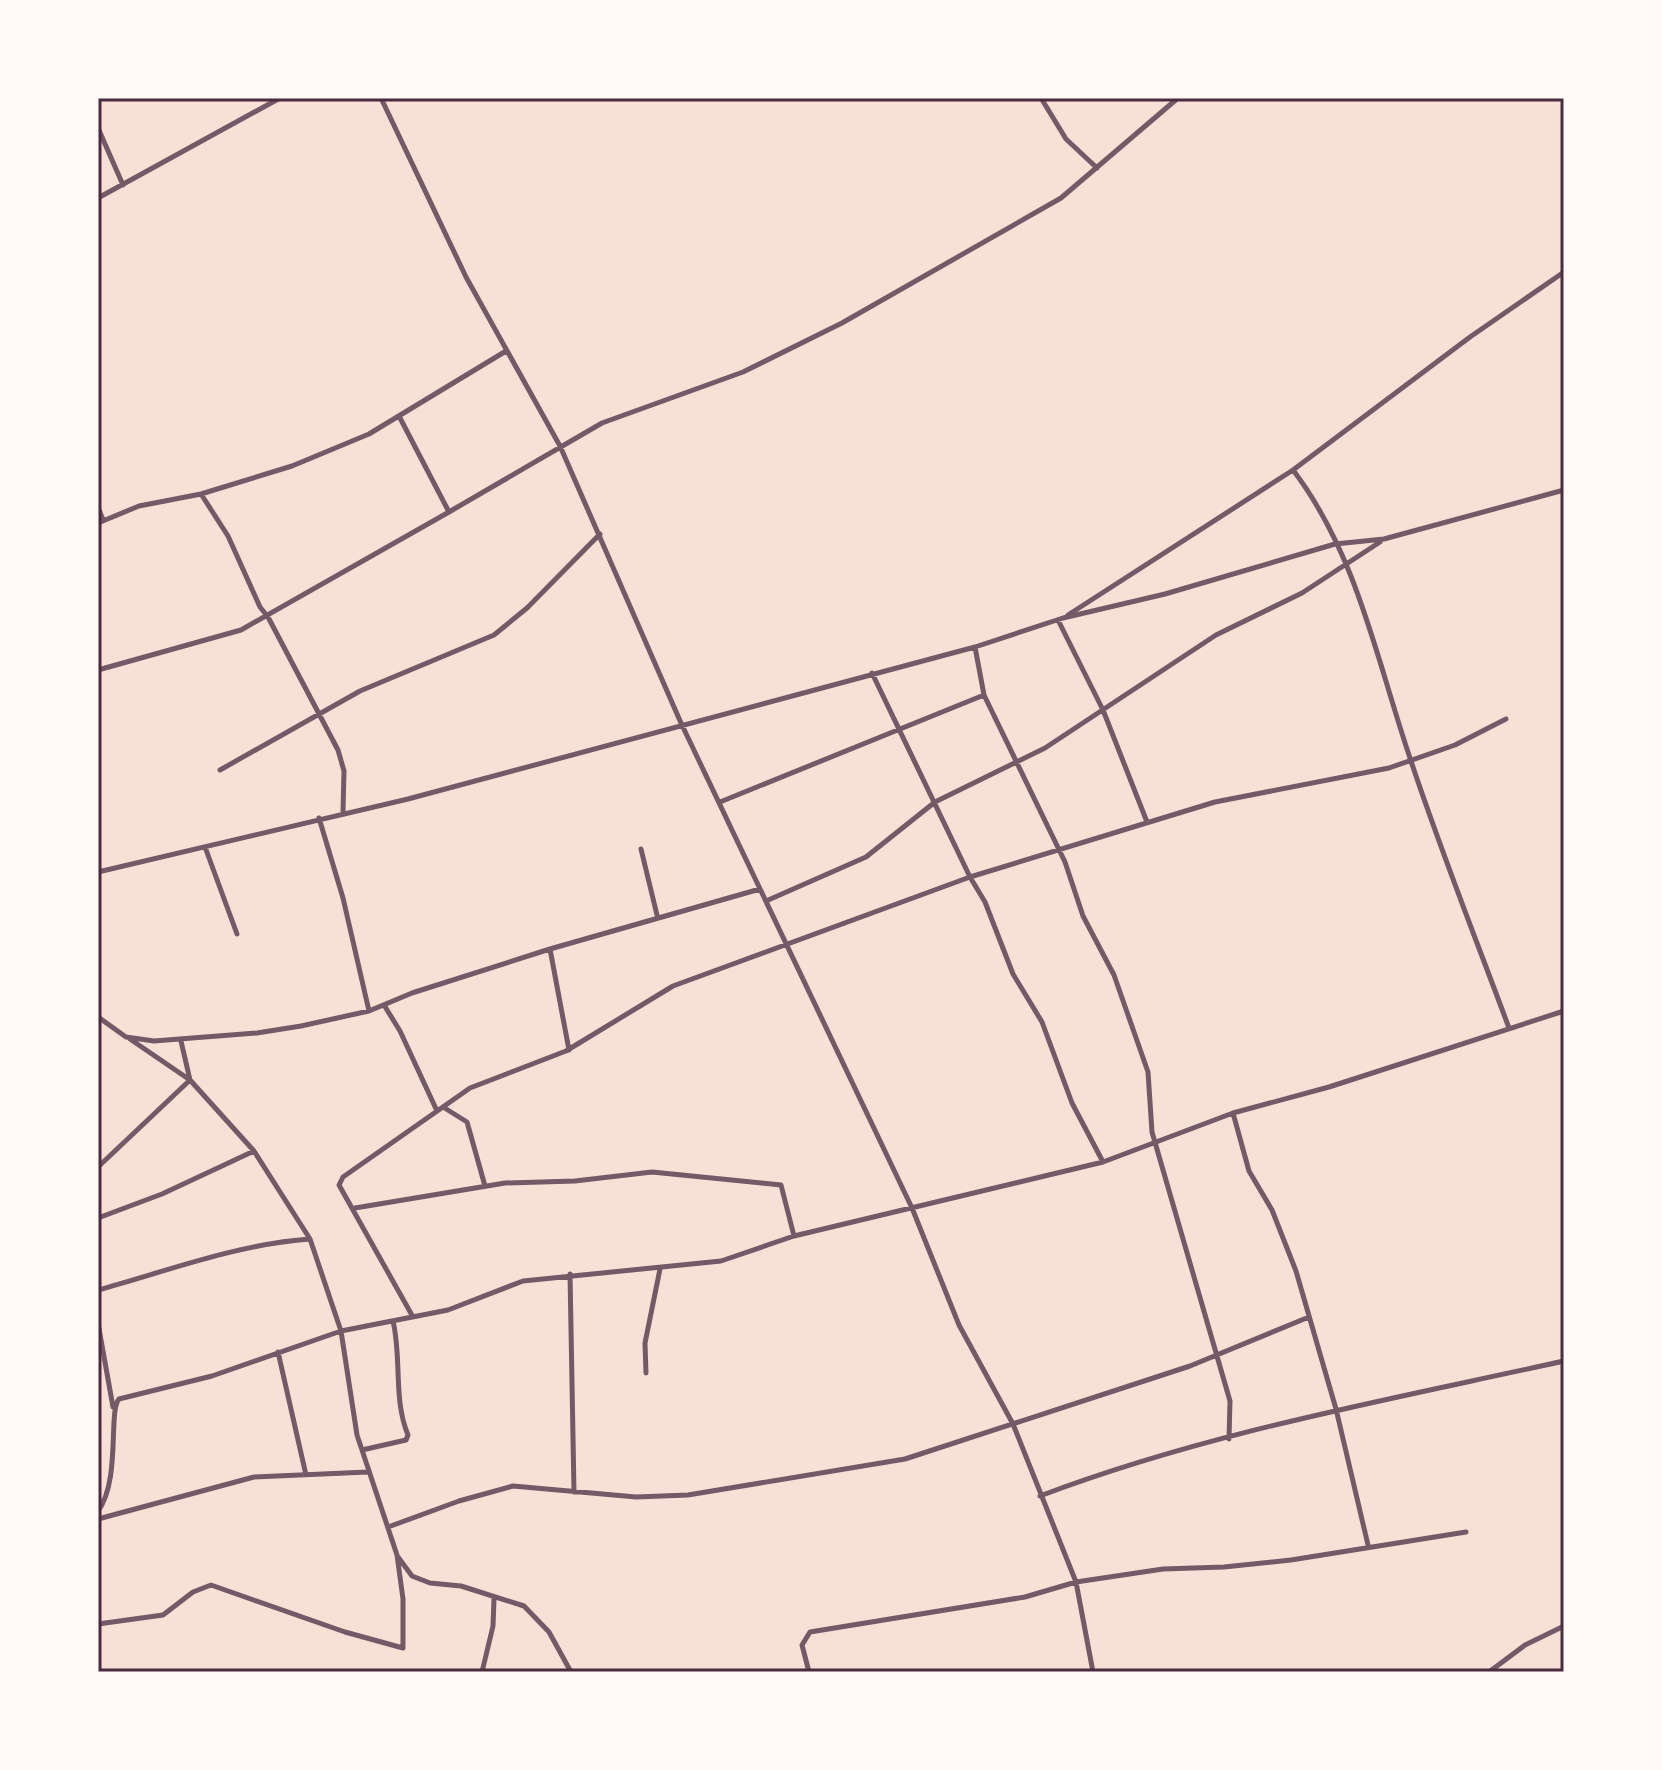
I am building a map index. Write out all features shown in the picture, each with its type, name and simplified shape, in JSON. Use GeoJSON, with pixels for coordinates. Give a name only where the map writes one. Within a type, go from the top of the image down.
{"type":"FeatureCollection","features":[{"type":"Feature","properties":{"kind":"street"},"geometry":{"type":"LineString","coordinates":[[98,198],[280,98]]}},
{"type":"Feature","properties":{"kind":"street"},"geometry":{"type":"LineString","coordinates":[[381,98],[466,277],[560,446],[681,723],[912,1208],[959,1325],[1013,1424],[1076,1582],[1093,1672]]}},
{"type":"Feature","properties":{"kind":"street"},"geometry":{"type":"LineString","coordinates":[[1041,98],[1066,139],[1097,168]]}},
{"type":"Feature","properties":{"kind":"street"},"geometry":{"type":"LineString","coordinates":[[98,670],[214,640],[268,617],[560,446],[625,412],[743,372],[842,323],[1061,198],[1178,98]]}},
{"type":"Feature","properties":{"kind":"street"},"geometry":{"type":"LineString","coordinates":[[98,128],[123,185]]}},
{"type":"Feature","properties":{"kind":"street"},"geometry":{"type":"LineString","coordinates":[[1060,619],[1293,470],[1470,337],[1564,272]]}},
{"type":"Feature","properties":{"kind":"street"},"geometry":{"type":"LineString","coordinates":[[98,507],[100,522],[139,506],[201,494],[330,451],[369,434],[507,351]]}},
{"type":"Feature","properties":{"kind":"street"},"geometry":{"type":"LineString","coordinates":[[399,416],[449,512]]}},
{"type":"Feature","properties":{"kind":"street"},"geometry":{"type":"LineString","coordinates":[[1293,470],[1346,562],[1410,761],[1509,1028]]}},
{"type":"Feature","properties":{"kind":"street"},"geometry":{"type":"LineString","coordinates":[[98,872],[408,799],[681,723],[975,647],[1060,619],[1165,594],[1335,544],[1384,539],[1564,490]]}},
{"type":"Feature","properties":{"kind":"street"},"geometry":{"type":"LineString","coordinates":[[201,494],[228,536],[260,607],[320,715],[342,762],[343,812]]}},
{"type":"Feature","properties":{"kind":"street"},"geometry":{"type":"LineString","coordinates":[[220,770],[360,691],[494,635],[527,608],[600,534]]}},
{"type":"Feature","properties":{"kind":"street"},"geometry":{"type":"LineString","coordinates":[[766,901],[866,857],[935,802],[1016,762],[1103,710],[1216,635],[1302,593],[1384,539]]}},
{"type":"Feature","properties":{"kind":"street"},"geometry":{"type":"LineString","coordinates":[[1060,619],[1103,710],[1147,822]]}},
{"type":"Feature","properties":{"kind":"street"},"geometry":{"type":"LineString","coordinates":[[975,647],[984,695],[1065,862],[1083,916],[1114,975],[1148,1072],[1156,1142],[1232,1415],[1229,1439]]}},
{"type":"Feature","properties":{"kind":"street"},"geometry":{"type":"LineString","coordinates":[[872,673],[1000,936],[1013,974],[1042,1022],[1062,1081],[1103,1162]]}},
{"type":"Feature","properties":{"kind":"street"},"geometry":{"type":"LineString","coordinates":[[720,802],[984,695]]}},
{"type":"Feature","properties":{"kind":"street"},"geometry":{"type":"LineString","coordinates":[[413,1317],[355,1208],[341,1193],[343,1177],[470,1088],[569,1050],[673,986],[787,947],[877,909],[970,877],[1215,802],[1410,761],[1455,745],[1506,719]]}},
{"type":"Feature","properties":{"kind":"street"},"geometry":{"type":"LineString","coordinates":[[319,818],[343,898],[369,1011]]}},
{"type":"Feature","properties":{"kind":"street"},"geometry":{"type":"LineString","coordinates":[[205,847],[237,934]]}},
{"type":"Feature","properties":{"kind":"street"},"geometry":{"type":"LineString","coordinates":[[641,849],[657,915]]}},
{"type":"Feature","properties":{"kind":"street"},"geometry":{"type":"LineString","coordinates":[[126,1037],[181,1041],[257,1033],[369,1011],[657,915],[760,889]]}},
{"type":"Feature","properties":{"kind":"street"},"geometry":{"type":"LineString","coordinates":[[550,949],[569,1050]]}},
{"type":"Feature","properties":{"kind":"street"},"geometry":{"type":"LineString","coordinates":[[384,1005],[440,1109],[467,1122],[485,1186]]}},
{"type":"Feature","properties":{"kind":"street"},"geometry":{"type":"LineString","coordinates":[[113,1408],[119,1399],[212,1376],[341,1331],[448,1310],[523,1281],[721,1261],[794,1236],[1103,1162],[1233,1113],[1329,1087],[1564,1011]]}},
{"type":"Feature","properties":{"kind":"street"},"geometry":{"type":"LineString","coordinates":[[98,1017],[190,1080],[254,1151],[310,1239],[341,1331],[368,1472],[397,1555],[403,1599],[403,1648],[345,1632],[211,1585],[193,1592],[163,1615],[98,1624]]}},
{"type":"Feature","properties":{"kind":"street"},"geometry":{"type":"LineString","coordinates":[[181,1041],[190,1080]]}},
{"type":"Feature","properties":{"kind":"street"},"geometry":{"type":"LineString","coordinates":[[98,1167],[190,1080]]}},
{"type":"Feature","properties":{"kind":"street"},"geometry":{"type":"LineString","coordinates":[[1233,1113],[1243,1157],[1272,1210],[1309,1317],[1336,1409],[1368,1545]]}},
{"type":"Feature","properties":{"kind":"street"},"geometry":{"type":"LineString","coordinates":[[98,1218],[162,1194],[254,1151]]}},
{"type":"Feature","properties":{"kind":"street"},"geometry":{"type":"LineString","coordinates":[[355,1208],[485,1186],[652,1172],[777,1183],[783,1190],[794,1236]]}},
{"type":"Feature","properties":{"kind":"street"},"geometry":{"type":"LineString","coordinates":[[98,1290],[282,1241],[310,1239]]}},
{"type":"Feature","properties":{"kind":"street"},"geometry":{"type":"LineString","coordinates":[[646,1373],[645,1343],[660,1269]]}},
{"type":"Feature","properties":{"kind":"street"},"geometry":{"type":"LineString","coordinates":[[570,1274],[574,1492]]}},
{"type":"Feature","properties":{"kind":"street"},"geometry":{"type":"LineString","coordinates":[[388,1527],[459,1501],[513,1486],[657,1497],[731,1491],[905,1459],[1217,1356],[1309,1317]]}},
{"type":"Feature","properties":{"kind":"street"},"geometry":{"type":"LineString","coordinates":[[362,1450],[406,1440],[408,1435],[401,1419],[398,1344],[393,1321]]}},
{"type":"Feature","properties":{"kind":"street"},"geometry":{"type":"LineString","coordinates":[[98,1323],[113,1408],[114,1457],[108,1492],[98,1511]]}},
{"type":"Feature","properties":{"kind":"street"},"geometry":{"type":"LineString","coordinates":[[278,1352],[306,1475]]}},
{"type":"Feature","properties":{"kind":"street"},"geometry":{"type":"LineString","coordinates":[[1040,1496],[1121,1466],[1336,1409],[1564,1361]]}},
{"type":"Feature","properties":{"kind":"street"},"geometry":{"type":"LineString","coordinates":[[98,1519],[254,1477],[368,1472]]}},
{"type":"Feature","properties":{"kind":"street"},"geometry":{"type":"LineString","coordinates":[[809,1672],[802,1645],[810,1632],[1025,1597],[1076,1582],[1163,1569],[1291,1560],[1368,1545],[1466,1532]]}},
{"type":"Feature","properties":{"kind":"street"},"geometry":{"type":"LineString","coordinates":[[397,1555],[412,1576],[421,1580],[461,1586],[494,1599],[524,1606],[549,1632],[571,1672]]}},
{"type":"Feature","properties":{"kind":"street"},"geometry":{"type":"LineString","coordinates":[[482,1672],[493,1626],[494,1599]]}},
{"type":"Feature","properties":{"kind":"street"},"geometry":{"type":"LineString","coordinates":[[1489,1672],[1525,1645],[1564,1626]]}}]}
